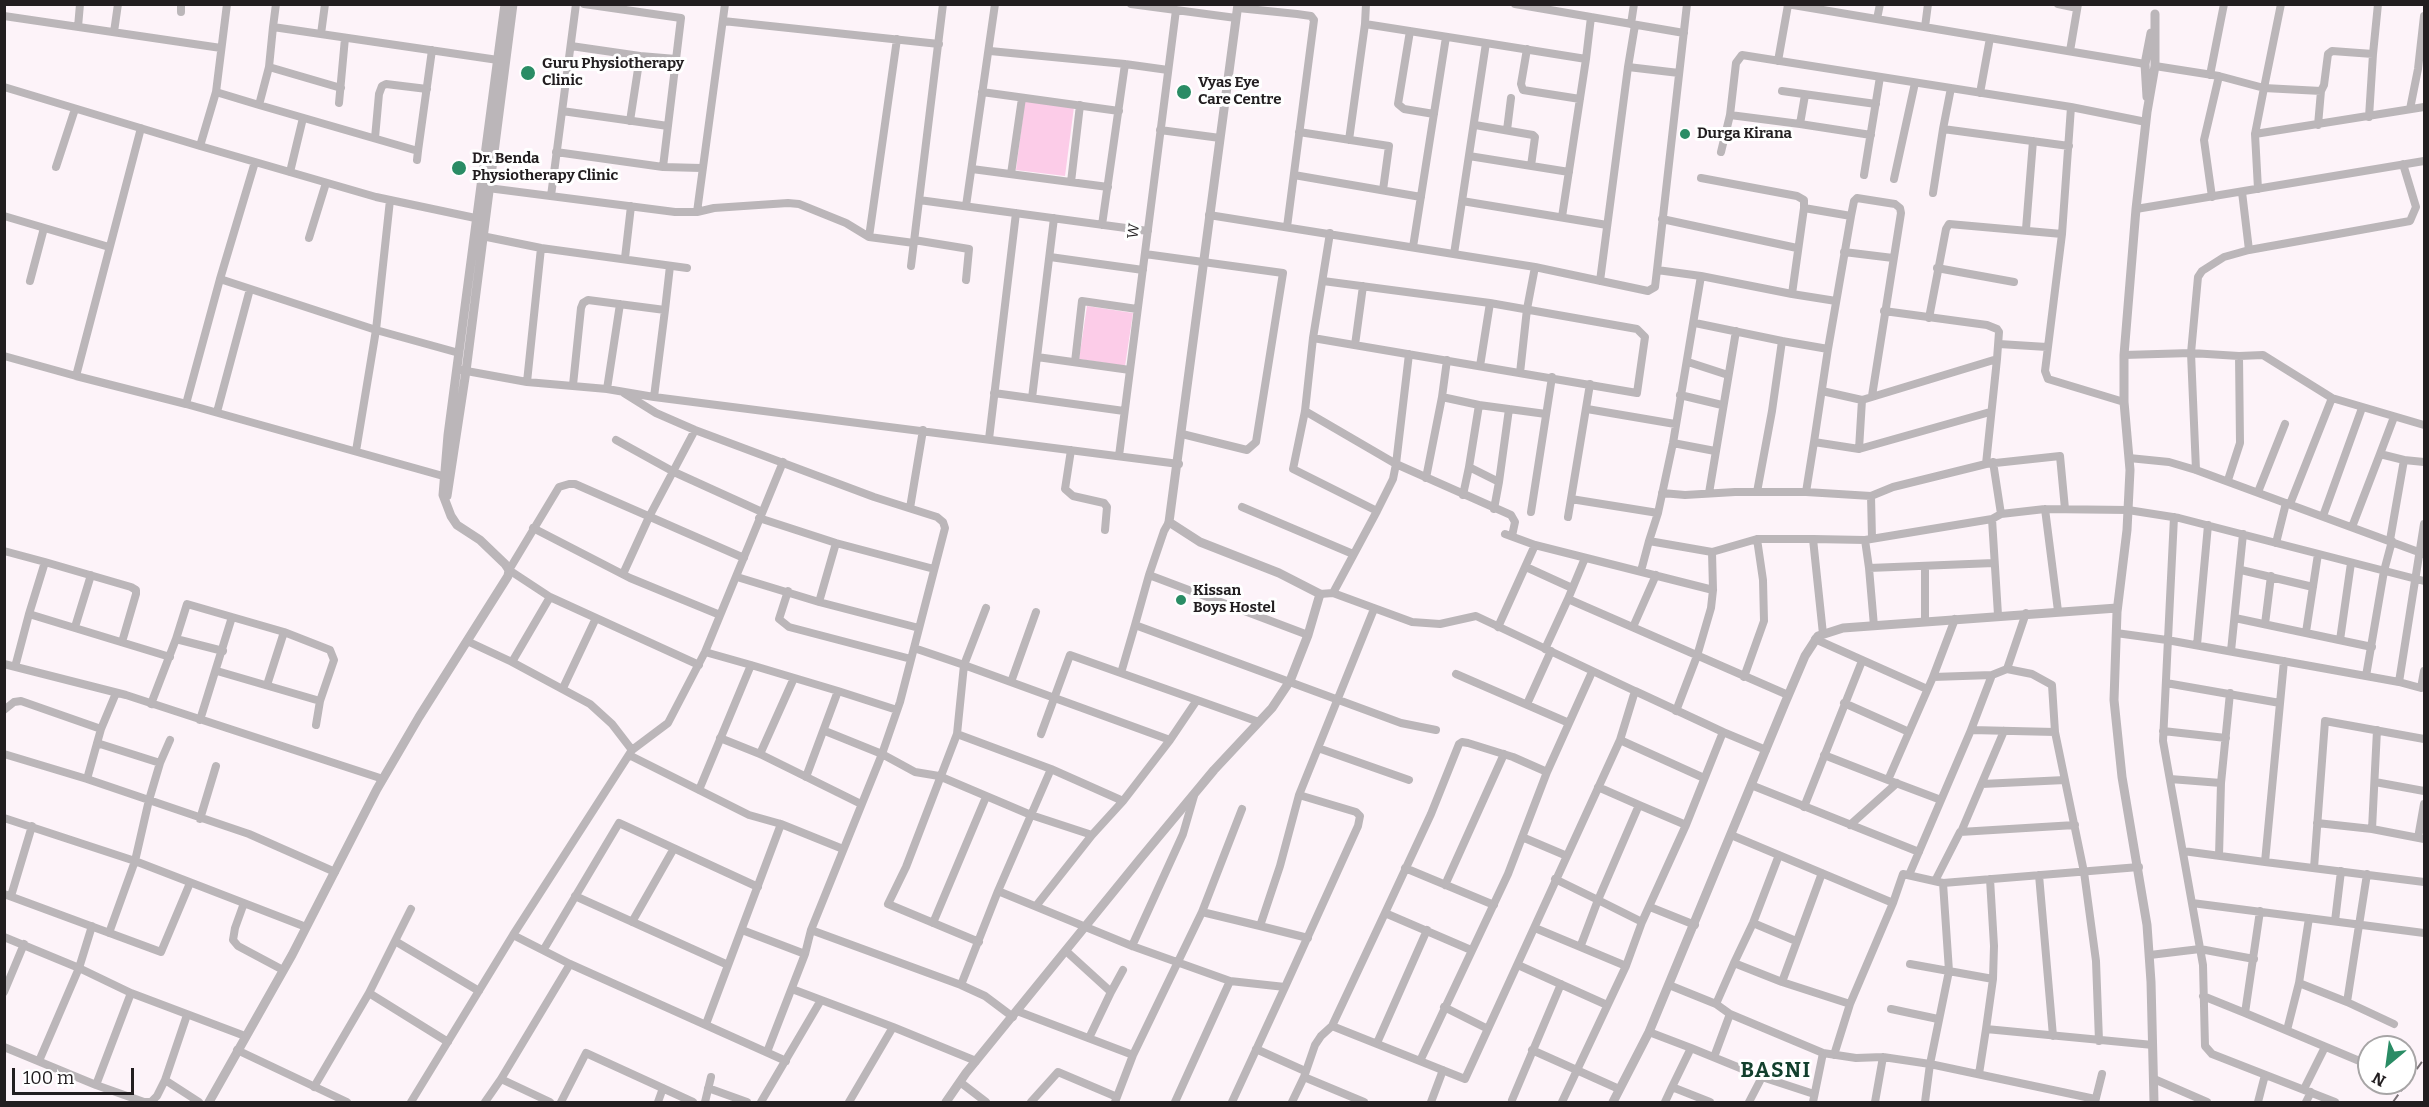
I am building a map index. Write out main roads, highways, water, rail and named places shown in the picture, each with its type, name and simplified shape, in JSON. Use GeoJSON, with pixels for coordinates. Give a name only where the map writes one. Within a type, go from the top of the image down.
{"type":"FeatureCollection","features":[{"type":"Feature","properties":{"kind":"railway"},"geometry":{"type":"LineString","coordinates":[[2393,1102],[2424,1059]]}},
{"type":"Feature","properties":{"kind":"place","name":"Guru Physiotherapy Clinic"},"geometry":{"type":"Point","coordinates":[528,73]}},
{"type":"Feature","properties":{"kind":"place","name":"Vyas Eye Care Centre"},"geometry":{"type":"Point","coordinates":[1184,92]}},
{"type":"Feature","properties":{"kind":"place","name":"Durga Kirana"},"geometry":{"type":"Point","coordinates":[1685,134]}},
{"type":"Feature","properties":{"kind":"place","name":"Dr. Benda Physiotherapy Clinic"},"geometry":{"type":"Point","coordinates":[459,168]}},
{"type":"Feature","properties":{"kind":"place","name":"Kissan Boys Hostel"},"geometry":{"type":"Point","coordinates":[1181,600]}},
{"type":"Feature","properties":{"kind":"district","name":"BASNI"},"geometry":{"type":"Point","coordinates":[1776,1071]}}]}
